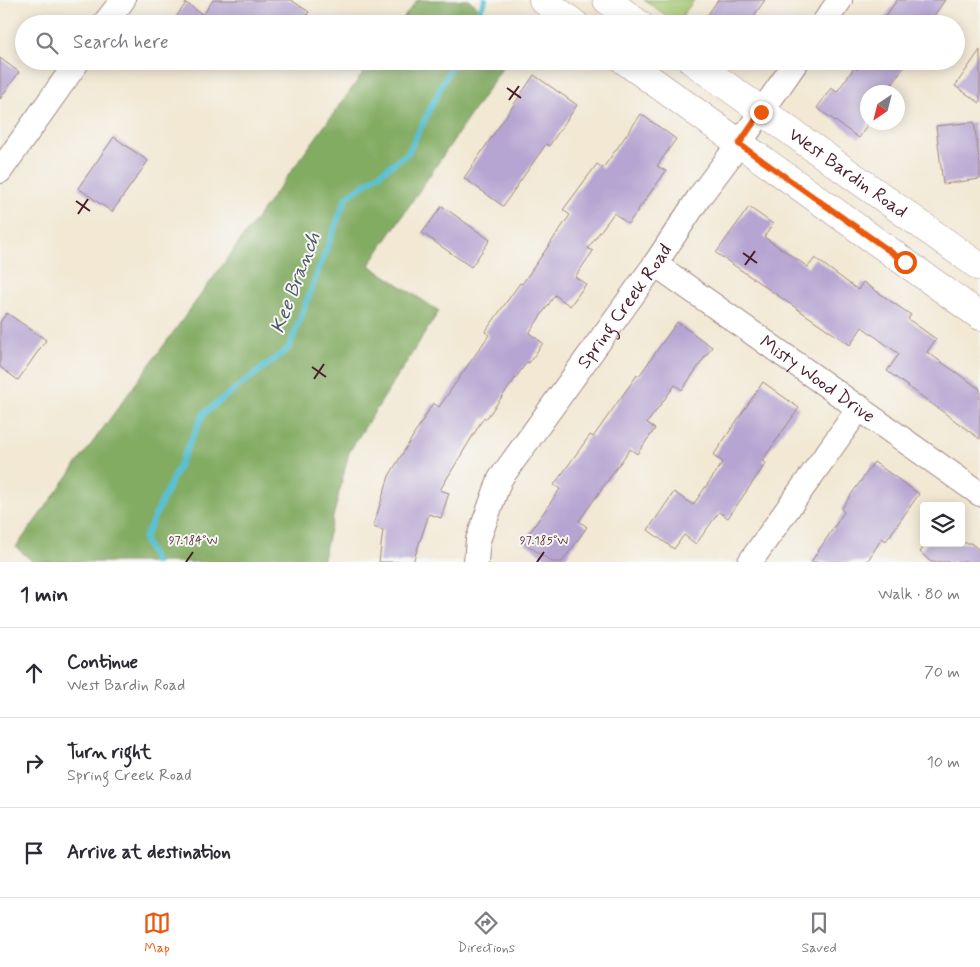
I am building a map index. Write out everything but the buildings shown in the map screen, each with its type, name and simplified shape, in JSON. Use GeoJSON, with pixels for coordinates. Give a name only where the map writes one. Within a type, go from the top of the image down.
{"type":"FeatureCollection","features":[{"type":"Feature","properties":{"kind":"street"},"geometry":{"type":"LineString","coordinates":[[111,15],[123,0]]}},
{"type":"Feature","properties":{"kind":"street"},"geometry":{"type":"LineString","coordinates":[[543,0],[562,15]]}},
{"type":"Feature","properties":{"kind":"street"},"geometry":{"type":"LineString","coordinates":[[606,0],[627,15]]}},
{"type":"Feature","properties":{"kind":"street"},"geometry":{"type":"LineString","coordinates":[[830,15],[840,0]]}},
{"type":"Feature","properties":{"kind":"street"},"geometry":{"type":"LineString","coordinates":[[0,171],[72,70]]}},
{"type":"Feature","properties":{"kind":"street","name":"West Bardin Road"},"geometry":{"type":"LineString","coordinates":[[637,70],[980,316]]}},
{"type":"Feature","properties":{"kind":"street","name":"West Bardin Road"},"geometry":{"type":"LineString","coordinates":[[704,70],[980,267]]}},
{"type":"Feature","properties":{"kind":"street","name":"Spring Creek Road"},"geometry":{"type":"LineString","coordinates":[[476,562],[478,540],[500,479],[655,264],[700,196],[791,70]]}},
{"type":"Feature","properties":{"kind":"street","name":"Misty Wood Drive"},"geometry":{"type":"LineString","coordinates":[[655,264],[860,407],[980,494]]}},
{"type":"Feature","properties":{"kind":"street"},"geometry":{"type":"LineString","coordinates":[[750,562],[860,407]]}},
{"type":"Feature","properties":{"kind":"green space"},"geometry":{"type":"Polygon","coordinates":[[[417,0],[469,0],[488,15],[406,15],[417,0]]]}},
{"type":"Feature","properties":{"kind":"green space"},"geometry":{"type":"Polygon","coordinates":[[[644,0],[694,0],[683,15],[666,15],[644,0]]]}},
{"type":"Feature","properties":{"kind":"green space"},"geometry":{"type":"Polygon","coordinates":[[[365,70],[501,70],[369,265],[439,311],[349,452],[322,562],[33,562],[16,547],[365,70]]]}},
{"type":"Feature","properties":{"kind":"waterway","name":"Kee Branch"},"geometry":{"type":"LineString","coordinates":[[478,15],[485,0]]}},
{"type":"Feature","properties":{"kind":"waterway","name":"Kee Branch"},"geometry":{"type":"LineString","coordinates":[[155,562],[144,539],[204,413],[289,348],[346,198],[408,153],[450,70]]}},
{"type":"Feature","properties":{"kind":"route"},"geometry":{"type":"LineString","coordinates":[[761,112],[739,144],[905,262]]}}]}
